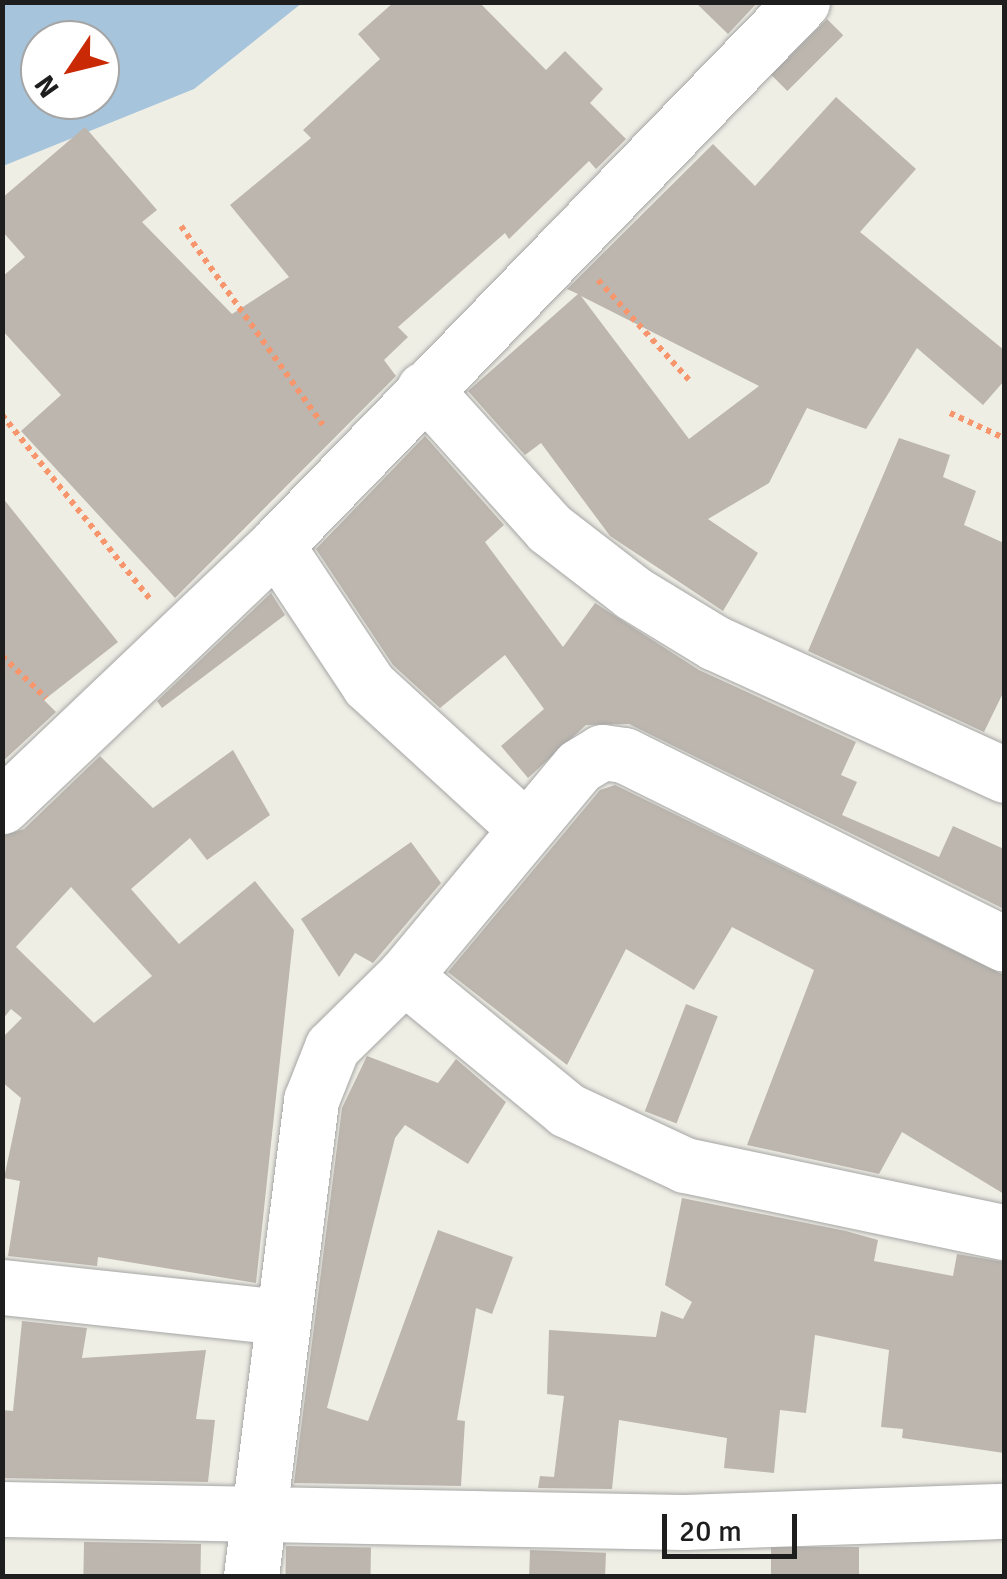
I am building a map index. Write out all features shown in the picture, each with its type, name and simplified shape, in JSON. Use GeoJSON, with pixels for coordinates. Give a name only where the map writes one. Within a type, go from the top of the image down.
{"type":"FeatureCollection","features":[{"type":"Feature","properties":{"kind":"street"},"geometry":{"type":"LineString","coordinates":[[2,806],[178,634],[276,545],[563,242],[802,2]]}},
{"type":"Feature","properties":{"kind":"street"},"geometry":{"type":"LineString","coordinates":[[424,389],[550,528],[633,593],[715,643],[1004,775]]}},
{"type":"Feature","properties":{"kind":"street"},"geometry":{"type":"LineString","coordinates":[[276,545],[369,685],[525,828]]}},
{"type":"Feature","properties":{"kind":"street"},"geometry":{"type":"LineString","coordinates":[[251,1576],[255,1512],[310,1100],[332,1047],[404,976],[579,766],[602,752],[624,754],[1004,944]]}},
{"type":"Feature","properties":{"kind":"street"},"geometry":{"type":"LineString","coordinates":[[404,976],[567,1110],[685,1165],[1004,1232]]}},
{"type":"Feature","properties":{"kind":"street"},"geometry":{"type":"LineString","coordinates":[[2,1287],[281,1317]]}},
{"type":"Feature","properties":{"kind":"street"},"geometry":{"type":"LineString","coordinates":[[2,1509],[684,1522],[1004,1511]]}},
{"type":"Feature","properties":{"kind":"path"},"geometry":{"type":"LineString","coordinates":[[181,226],[350,463]]}},
{"type":"Feature","properties":{"kind":"path"},"geometry":{"type":"LineString","coordinates":[[563,242],[689,380]]}},
{"type":"Feature","properties":{"kind":"path"},"geometry":{"type":"LineString","coordinates":[[950,413],[1004,438]]}},
{"type":"Feature","properties":{"kind":"path"},"geometry":{"type":"LineString","coordinates":[[2,415],[178,634]]}},
{"type":"Feature","properties":{"kind":"path"},"geometry":{"type":"LineString","coordinates":[[2,656],[79,730]]}},
{"type":"Feature","properties":{"kind":"water"},"geometry":{"type":"Polygon","coordinates":[[[3,3],[302,3],[194,89],[120,119],[120,20],[20,20],[20,120],[117,120],[3,166],[3,3]]]}},
{"type":"Feature","properties":{"kind":"building"},"geometry":{"type":"Polygon","coordinates":[[[394,2],[479,2],[546,70],[565,51],[603,89],[590,103],[626,139],[596,169],[589,161],[509,239],[505,233],[398,327],[408,337],[384,360],[396,376],[175,598],[21,431],[61,395],[2,330],[2,277],[25,257],[2,231],[2,198],[85,127],[157,210],[142,222],[232,314],[289,277],[230,205],[311,138],[303,130],[380,59],[358,34],[394,2]]]}},
{"type":"Feature","properties":{"kind":"building"},"geometry":{"type":"Polygon","coordinates":[[[695,2],[758,2],[728,34],[695,2]]]}},
{"type":"Feature","properties":{"kind":"building"},"geometry":{"type":"Polygon","coordinates":[[[827,19],[843,35],[787,91],[771,75],[827,19]]]}},
{"type":"Feature","properties":{"kind":"building"},"geometry":{"type":"Polygon","coordinates":[[[836,97],[916,169],[860,232],[1004,350],[1004,381],[983,405],[917,348],[866,429],[807,408],[769,483],[708,519],[758,553],[723,611],[610,536],[541,443],[525,455],[468,391],[578,294],[567,289],[713,144],[755,186],[836,97]],[[581,296],[689,439],[759,386],[581,296]]]}},
{"type":"Feature","properties":{"kind":"building"},"geometry":{"type":"Polygon","coordinates":[[[425,436],[504,525],[485,542],[563,647],[595,603],[699,670],[856,742],[841,775],[857,782],[842,815],[939,857],[953,826],[1004,849],[1004,909],[629,724],[586,725],[528,778],[501,746],[544,709],[505,655],[440,708],[393,665],[316,549],[425,436]]]}},
{"type":"Feature","properties":{"kind":"building"},"geometry":{"type":"Polygon","coordinates":[[[899,438],[950,455],[943,477],[976,491],[964,525],[1004,543],[1004,691],[984,732],[808,651],[899,438]]]}},
{"type":"Feature","properties":{"kind":"building"},"geometry":{"type":"Polygon","coordinates":[[[2,497],[118,642],[44,700],[56,712],[2,762],[2,497]]]}},
{"type":"Feature","properties":{"kind":"building"},"geometry":{"type":"Polygon","coordinates":[[[271,593],[285,615],[162,708],[157,701],[271,593]]]}},
{"type":"Feature","properties":{"kind":"building"},"geometry":{"type":"Polygon","coordinates":[[[233,750],[270,815],[207,860],[190,838],[131,889],[179,944],[255,881],[294,930],[256,1283],[98,1257],[97,1266],[8,1256],[20,1181],[4,1178],[21,1098],[2,1082],[2,1038],[22,1018],[11,1009],[2,1020],[2,836],[24,829],[100,756],[153,808],[233,750]],[[71,887],[16,947],[94,1023],[152,976],[71,887]]]}},
{"type":"Feature","properties":{"kind":"building"},"geometry":{"type":"Polygon","coordinates":[[[615,785],[1004,975],[1004,1194],[902,1132],[879,1174],[747,1145],[814,970],[732,927],[694,990],[626,949],[567,1065],[448,972],[600,790],[615,785]]]}},
{"type":"Feature","properties":{"kind":"building"},"geometry":{"type":"Polygon","coordinates":[[[411,842],[441,883],[373,963],[355,953],[339,977],[301,919],[411,842]]]}},
{"type":"Feature","properties":{"kind":"building"},"geometry":{"type":"Polygon","coordinates":[[[686,1004],[718,1016],[677,1124],[645,1111],[686,1004]]]}},
{"type":"Feature","properties":{"kind":"building"},"geometry":{"type":"Polygon","coordinates":[[[367,1056],[438,1083],[456,1059],[506,1102],[468,1164],[405,1125],[395,1138],[327,1408],[368,1421],[438,1230],[513,1257],[492,1314],[476,1308],[457,1420],[465,1421],[461,1486],[294,1483],[342,1108],[367,1056]]]}},
{"type":"Feature","properties":{"kind":"building"},"geometry":{"type":"Polygon","coordinates":[[[682,1198],[878,1240],[874,1261],[953,1276],[957,1254],[1004,1262],[1004,1453],[902,1438],[903,1429],[881,1427],[889,1350],[815,1335],[806,1413],[780,1410],[774,1473],[724,1468],[727,1438],[619,1420],[612,1489],[538,1488],[540,1476],[554,1477],[564,1396],[547,1394],[549,1330],[656,1337],[661,1311],[683,1319],[692,1302],[665,1285],[682,1198]]]}},
{"type":"Feature","properties":{"kind":"building"},"geometry":{"type":"Polygon","coordinates":[[[22,1321],[87,1328],[82,1358],[206,1350],[196,1419],[215,1420],[208,1482],[2,1478],[2,1410],[13,1411],[22,1321]]]}},
{"type":"Feature","properties":{"kind":"building"},"geometry":{"type":"Polygon","coordinates":[[[84,1542],[201,1544],[200,1576],[83,1576],[84,1542]]]}},
{"type":"Feature","properties":{"kind":"building"},"geometry":{"type":"Polygon","coordinates":[[[286,1546],[371,1547],[370,1576],[285,1576],[286,1546]]]}},
{"type":"Feature","properties":{"kind":"building"},"geometry":{"type":"Polygon","coordinates":[[[771,1547],[859,1547],[859,1576],[771,1576],[771,1547]]]}},
{"type":"Feature","properties":{"kind":"building"},"geometry":{"type":"Polygon","coordinates":[[[530,1550],[606,1553],[605,1576],[529,1576],[530,1550]]]}}]}
